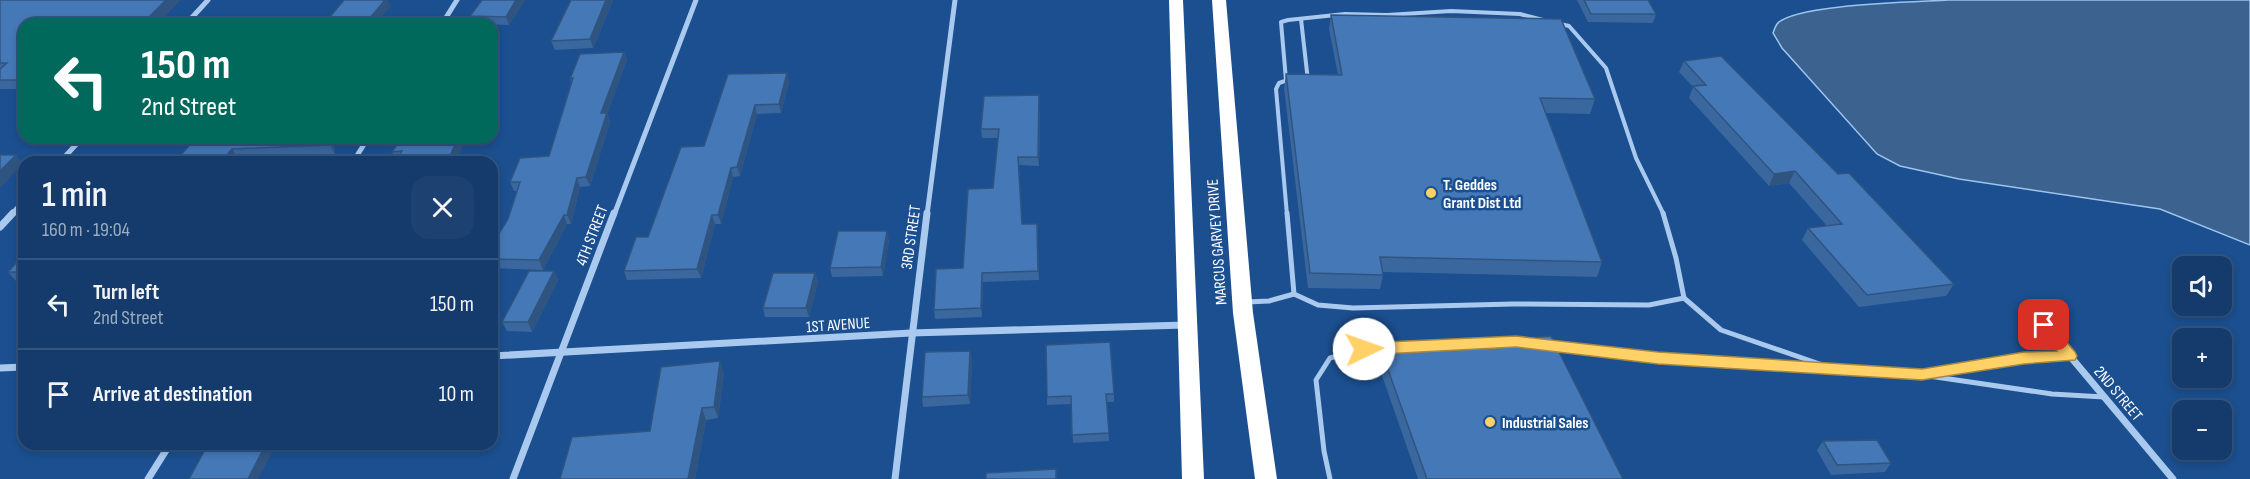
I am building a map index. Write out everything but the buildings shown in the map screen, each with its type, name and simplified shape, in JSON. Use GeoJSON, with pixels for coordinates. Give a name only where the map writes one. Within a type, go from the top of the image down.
{"type":"FeatureCollection","features":[{"type":"Feature","properties":{"kind":"highway","name":"MARCUS GARVEY DRIVE"},"geometry":{"type":"LineString","coordinates":[[1176,0],[1193,479]]}},
{"type":"Feature","properties":{"kind":"highway","name":"MARCUS GARVEY DRIVE"},"geometry":{"type":"LineString","coordinates":[[1219,0],[1242,302],[1266,479]]}},
{"type":"Feature","properties":{"kind":"street"},"geometry":{"type":"LineString","coordinates":[[192,18],[208,0]]}},
{"type":"Feature","properties":{"kind":"street"},"geometry":{"type":"LineString","coordinates":[[446,18],[458,0]]}},
{"type":"Feature","properties":{"kind":"street","name":"4TH STREET"},"geometry":{"type":"LineString","coordinates":[[513,479],[696,0]]}},
{"type":"Feature","properties":{"kind":"street","name":"3RD STREET"},"geometry":{"type":"LineString","coordinates":[[895,479],[911,333],[955,0]]}},
{"type":"Feature","properties":{"kind":"street"},"geometry":{"type":"LineString","coordinates":[[66,156],[76,144]]}},
{"type":"Feature","properties":{"kind":"street"},"geometry":{"type":"LineString","coordinates":[[0,227],[18,208]]}},
{"type":"Feature","properties":{"kind":"street","name":"1ST AVENUE"},"geometry":{"type":"LineString","coordinates":[[498,356],[911,333],[1186,325]]}},
{"type":"Feature","properties":{"kind":"street","name":"2ND STREET"},"geometry":{"type":"LineString","coordinates":[[2044,325],[2173,479]]}},
{"type":"Feature","properties":{"kind":"street"},"geometry":{"type":"LineString","coordinates":[[0,368],[18,367]]}},
{"type":"Feature","properties":{"kind":"street"},"geometry":{"type":"LineString","coordinates":[[148,479],[166,450]]}},
{"type":"Feature","properties":{"kind":"lane"},"geometry":{"type":"LineString","coordinates":[[1286,80],[1281,22],[1345,14],[1387,15],[1452,11],[1520,14],[1569,26],[1606,68],[1636,158],[1661,206],[1676,258],[1684,298],[1721,330],[1834,369]]}},
{"type":"Feature","properties":{"kind":"lane"},"geometry":{"type":"LineString","coordinates":[[1294,294],[1276,89],[1279,83],[1286,80],[1308,81],[1301,19]]}},
{"type":"Feature","properties":{"kind":"lane"},"geometry":{"type":"LineString","coordinates":[[1242,302],[1269,301],[1294,294],[1318,305],[1353,308],[1513,304],[1648,305],[1684,298]]}},
{"type":"Feature","properties":{"kind":"lane"},"geometry":{"type":"LineString","coordinates":[[1540,344],[1658,358],[1922,375],[2052,394],[2104,397]]}},
{"type":"Feature","properties":{"kind":"lane"},"geometry":{"type":"LineString","coordinates":[[1330,479],[1324,451],[1316,380],[1330,358],[1364,349],[1434,346]]}},
{"type":"Feature","properties":{"kind":"lane"},"geometry":{"type":"LineString","coordinates":[[1922,375],[2024,358],[2070,356]]}},
{"type":"Feature","properties":{"kind":"water"},"geometry":{"type":"Polygon","coordinates":[[[1948,0],[2250,0],[2250,245],[2160,209],[1959,179],[1900,166],[1877,154],[1782,48],[1773,33],[1777,24],[1788,17],[1806,12],[1857,5],[1948,0]]]}},
{"type":"Feature","properties":{"kind":"place","name":"T. Geddes Grant Dist Ltd"},"geometry":{"type":"Point","coordinates":[1431,193]}},
{"type":"Feature","properties":{"kind":"place","name":"Industrial Sales"},"geometry":{"type":"Point","coordinates":[1490,422]}},
{"type":"Feature","properties":{"kind":"route"},"geometry":{"type":"LineString","coordinates":[[1364,349],[1516,342],[1658,358],[1922,375],[2024,358],[2070,356],[2044,325]]}}]}
